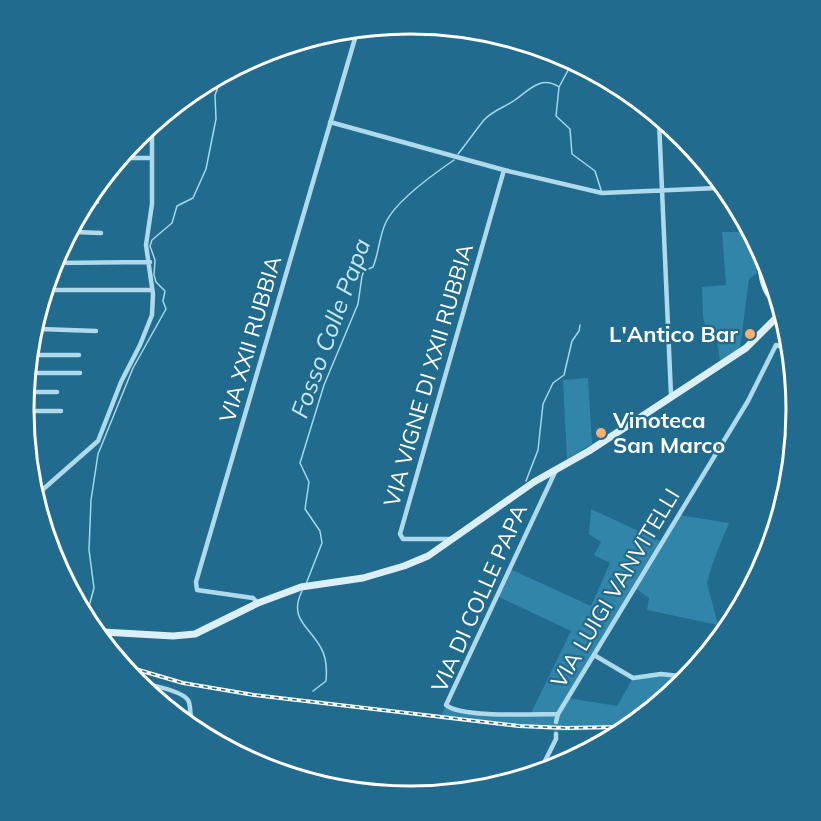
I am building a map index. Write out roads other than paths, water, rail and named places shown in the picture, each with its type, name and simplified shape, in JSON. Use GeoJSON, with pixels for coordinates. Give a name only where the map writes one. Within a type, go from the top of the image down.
{"type":"FeatureCollection","features":[{"type":"Feature","properties":{"kind":"main road"},"geometry":{"type":"LineString","coordinates":[[107,632],[173,636],[195,633],[258,603],[304,586],[363,579],[428,556],[534,482],[599,444],[746,348],[775,319]]}},
{"type":"Feature","properties":{"kind":"street","name":"VIA XXII RUBBIA"},"geometry":{"type":"LineString","coordinates":[[258,603],[253,598],[197,590],[196,582],[355,39]]}},
{"type":"Feature","properties":{"kind":"street"},"geometry":{"type":"LineString","coordinates":[[330,122],[504,170],[602,194],[713,188]]}},
{"type":"Feature","properties":{"kind":"street"},"geometry":{"type":"LineString","coordinates":[[659,129],[671,395]]}},
{"type":"Feature","properties":{"kind":"street"},"geometry":{"type":"LineString","coordinates":[[43,489],[98,440],[121,382],[152,316],[154,305],[146,245],[151,219],[152,138]]}},
{"type":"Feature","properties":{"kind":"street"},"geometry":{"type":"LineString","coordinates":[[133,158],[152,158]]}},
{"type":"Feature","properties":{"kind":"street","name":"VIA VIGNE DI XXII RUBBIA"},"geometry":{"type":"LineString","coordinates":[[453,539],[403,538],[400,534],[504,170]]}},
{"type":"Feature","properties":{"kind":"street"},"geometry":{"type":"LineString","coordinates":[[79,232],[101,233]]}},
{"type":"Feature","properties":{"kind":"street"},"geometry":{"type":"LineString","coordinates":[[65,263],[150,262]]}},
{"type":"Feature","properties":{"kind":"street"},"geometry":{"type":"LineString","coordinates":[[54,291],[152,290]]}},
{"type":"Feature","properties":{"kind":"street"},"geometry":{"type":"LineString","coordinates":[[44,329],[96,331]]}},
{"type":"Feature","properties":{"kind":"street","name":"VIA LUIGI VANVITELLI"},"geometry":{"type":"LineString","coordinates":[[556,722],[558,714],[760,380],[776,345],[781,347]]}},
{"type":"Feature","properties":{"kind":"street"},"geometry":{"type":"LineString","coordinates":[[39,355],[79,355]]}},
{"type":"Feature","properties":{"kind":"street"},"geometry":{"type":"LineString","coordinates":[[37,373],[80,373]]}},
{"type":"Feature","properties":{"kind":"street"},"geometry":{"type":"LineString","coordinates":[[35,392],[57,392]]}},
{"type":"Feature","properties":{"kind":"street"},"geometry":{"type":"LineString","coordinates":[[34,411],[61,411]]}},
{"type":"Feature","properties":{"kind":"street","name":"VIA DI COLLE PAPA"},"geometry":{"type":"LineString","coordinates":[[557,469],[446,705],[468,712],[558,714]]}},
{"type":"Feature","properties":{"kind":"street"},"geometry":{"type":"LineString","coordinates":[[594,655],[633,678],[661,674],[676,676]]}},
{"type":"Feature","properties":{"kind":"street"},"geometry":{"type":"LineString","coordinates":[[156,686],[186,698],[189,702],[190,715]]}},
{"type":"Feature","properties":{"kind":"street"},"geometry":{"type":"LineString","coordinates":[[545,762],[556,739],[556,734]]}},
{"type":"Feature","properties":{"kind":"waterway"},"geometry":{"type":"LineString","coordinates":[[569,69],[559,87],[556,116],[570,129],[572,154],[595,171],[601,190]]}},
{"type":"Feature","properties":{"kind":"waterway","name":"Fosso Colle Papa"},"geometry":{"type":"LineString","coordinates":[[458,154],[484,120],[530,88],[541,83],[559,87]]}},
{"type":"Feature","properties":{"kind":"waterway"},"geometry":{"type":"LineString","coordinates":[[89,605],[94,588],[89,550],[91,500],[98,454],[133,368],[166,309],[163,301],[165,291],[156,282],[155,260],[150,246],[152,240],[172,223],[177,206],[193,198],[206,169],[216,119],[215,95],[218,88]]}},
{"type":"Feature","properties":{"kind":"waterway","name":"Fosso Colle Papa"},"geometry":{"type":"LineString","coordinates":[[306,584],[322,543],[320,531],[305,509],[309,482],[300,463],[324,385],[358,304],[362,276],[364,271],[373,267],[386,222],[398,205],[454,160]]}},
{"type":"Feature","properties":{"kind":"waterway"},"geometry":{"type":"LineString","coordinates":[[526,481],[538,450],[543,404],[553,383],[564,375],[572,341],[580,325]]}},
{"type":"Feature","properties":{"kind":"waterway","name":"Fosso Colle Papa"},"geometry":{"type":"LineString","coordinates":[[302,591],[298,601],[299,616],[321,648],[326,664],[326,681],[313,691]]}},
{"type":"Feature","properties":{"kind":"tunnel"},"geometry":{"type":"LineString","coordinates":[[556,722],[556,734]]}},
{"type":"Feature","properties":{"kind":"railway"},"geometry":{"type":"LineString","coordinates":[[140,670],[183,683],[254,695],[519,726],[612,727]]}},
{"type":"Feature","properties":{"kind":"place","name":"L'Antico Bar"},"geometry":{"type":"Point","coordinates":[750,334]}},
{"type":"Feature","properties":{"kind":"place","name":"Vinoteca San Marco"},"geometry":{"type":"Point","coordinates":[601,433]}}]}
